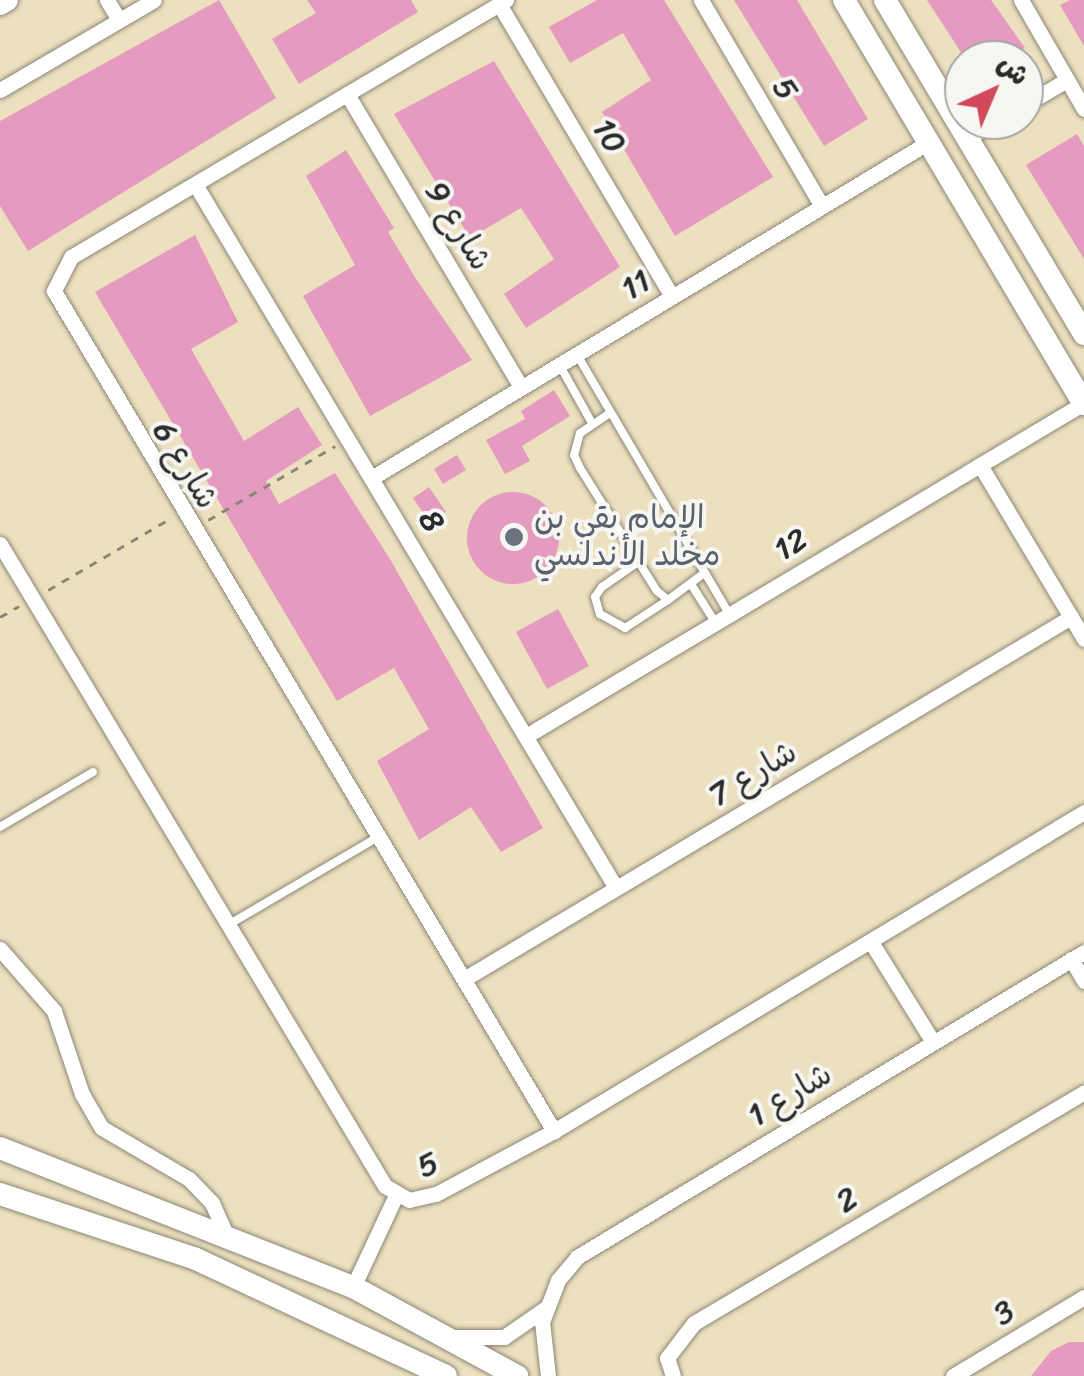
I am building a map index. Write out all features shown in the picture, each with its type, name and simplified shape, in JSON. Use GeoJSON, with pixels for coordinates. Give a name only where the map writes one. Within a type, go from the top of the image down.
{"type":"FeatureCollection","features":[{"type":"Feature","properties":{"kind":"street"},"geometry":{"type":"LineString","coordinates":[[0,4],[7,0]]}},
{"type":"Feature","properties":{"kind":"street"},"geometry":{"type":"LineString","coordinates":[[107,0],[120,20]]}},
{"type":"Feature","properties":{"kind":"street"},"geometry":{"type":"LineString","coordinates":[[0,90],[154,0]]}},
{"type":"Feature","properties":{"kind":"street","name":"5"},"geometry":{"type":"LineString","coordinates":[[700,0],[822,206]]}},
{"type":"Feature","properties":{"kind":"street"},"geometry":{"type":"LineString","coordinates":[[844,0],[1084,403]]}},
{"type":"Feature","properties":{"kind":"street"},"geometry":{"type":"LineString","coordinates":[[885,0],[944,99]]}},
{"type":"Feature","properties":{"kind":"street"},"geometry":{"type":"LineString","coordinates":[[1021,0],[1084,108]]}},
{"type":"Feature","properties":{"kind":"street","name":"شارع 6"},"geometry":{"type":"LineString","coordinates":[[502,2],[71,257],[54,291],[191,530],[554,1130]]}},
{"type":"Feature","properties":{"kind":"street","name":"10"},"geometry":{"type":"LineString","coordinates":[[502,2],[672,296]]}},
{"type":"Feature","properties":{"kind":"street"},"geometry":{"type":"LineString","coordinates":[[1044,93],[1067,80]]}},
{"type":"Feature","properties":{"kind":"street","name":"شارع 9"},"geometry":{"type":"LineString","coordinates":[[347,94],[522,387]]}},
{"type":"Feature","properties":{"kind":"street"},"geometry":{"type":"LineString","coordinates":[[968,140],[1084,334]]}},
{"type":"Feature","properties":{"kind":"street","name":"11"},"geometry":{"type":"LineString","coordinates":[[373,477],[928,142]]}},
{"type":"Feature","properties":{"kind":"street","name":"8"},"geometry":{"type":"LineString","coordinates":[[194,184],[616,888]]}},
{"type":"Feature","properties":{"kind":"street"},"geometry":{"type":"LineString","coordinates":[[1012,282],[1015,270],[1028,270],[1084,344]]}},
{"type":"Feature","properties":{"kind":"street","name":"12"},"geometry":{"type":"LineString","coordinates":[[526,736],[1084,403]]}},
{"type":"Feature","properties":{"kind":"street"},"geometry":{"type":"LineString","coordinates":[[980,465],[1084,638]]}},
{"type":"Feature","properties":{"kind":"street","name":"5"},"geometry":{"type":"LineString","coordinates":[[0,544],[396,1196],[409,1200],[436,1194],[554,1130],[1084,812]]}},
{"type":"Feature","properties":{"kind":"street","name":"شارع 7"},"geometry":{"type":"LineString","coordinates":[[464,978],[1071,618]]}},
{"type":"Feature","properties":{"kind":"street"},"geometry":{"type":"LineString","coordinates":[[871,942],[932,1042]]}},
{"type":"Feature","properties":{"kind":"street"},"geometry":{"type":"LineString","coordinates":[[0,948],[54,1010],[82,1094],[102,1128],[189,1178],[226,1234]]}},
{"type":"Feature","properties":{"kind":"street"},"geometry":{"type":"LineString","coordinates":[[1078,956],[1084,980]]}},
{"type":"Feature","properties":{"kind":"street","name":"شارع 1"},"geometry":{"type":"LineString","coordinates":[[548,1376],[541,1350],[546,1308],[558,1280],[600,1241],[1078,956]]}},
{"type":"Feature","properties":{"kind":"street","name":"2"},"geometry":{"type":"LineString","coordinates":[[673,1376],[666,1358],[694,1323],[1084,1092]]}},
{"type":"Feature","properties":{"kind":"street"},"geometry":{"type":"LineString","coordinates":[[0,1148],[30,1165],[226,1234],[352,1287],[517,1376]]}},
{"type":"Feature","properties":{"kind":"street"},"geometry":{"type":"LineString","coordinates":[[0,1194],[147,1240],[325,1315],[446,1376]]}},
{"type":"Feature","properties":{"kind":"street"},"geometry":{"type":"LineString","coordinates":[[352,1287],[396,1196]]}},
{"type":"Feature","properties":{"kind":"street"},"geometry":{"type":"LineString","coordinates":[[147,1240],[158,1222],[238,1254],[320,1274]]}},
{"type":"Feature","properties":{"kind":"street","name":"3"},"geometry":{"type":"LineString","coordinates":[[953,1376],[1084,1297]]}},
{"type":"Feature","properties":{"kind":"street","name":"شارع 1"},"geometry":{"type":"LineString","coordinates":[[438,1331],[470,1340],[504,1336],[546,1308]]}},
{"type":"Feature","properties":{"kind":"lane"},"geometry":{"type":"LineString","coordinates":[[576,353],[703,574],[722,618]]}},
{"type":"Feature","properties":{"kind":"lane"},"geometry":{"type":"LineString","coordinates":[[559,364],[592,423]]}},
{"type":"Feature","properties":{"kind":"lane"},"geometry":{"type":"LineString","coordinates":[[610,413],[580,433],[574,456],[638,562],[668,600]]}},
{"type":"Feature","properties":{"kind":"lane"},"geometry":{"type":"LineString","coordinates":[[638,562],[602,586],[595,597],[600,614],[625,628],[703,574]]}},
{"type":"Feature","properties":{"kind":"lane"},"geometry":{"type":"LineString","coordinates":[[691,584],[722,618]]}},
{"type":"Feature","properties":{"kind":"lane"},"geometry":{"type":"LineString","coordinates":[[0,827],[94,772]]}},
{"type":"Feature","properties":{"kind":"lane"},"geometry":{"type":"LineString","coordinates":[[228,924],[378,837]]}},
{"type":"Feature","properties":{"kind":"path"},"geometry":{"type":"LineString","coordinates":[[191,530],[349,438]]}},
{"type":"Feature","properties":{"kind":"path"},"geometry":{"type":"LineString","coordinates":[[0,617],[181,513]]}},
{"type":"Feature","properties":{"kind":"building"},"geometry":{"type":"Polygon","coordinates":[[[219,0],[276,98],[28,251],[0,206],[0,121],[219,0]]]}},
{"type":"Feature","properties":{"kind":"building"},"geometry":{"type":"Polygon","coordinates":[[[307,0],[411,0],[418,12],[299,84],[272,39],[316,13],[307,0]]]}},
{"type":"Feature","properties":{"kind":"building"},"geometry":{"type":"Polygon","coordinates":[[[597,0],[664,0],[773,177],[675,236],[602,112],[651,80],[623,33],[570,63],[549,27],[597,0]]]}},
{"type":"Feature","properties":{"kind":"building"},"geometry":{"type":"Polygon","coordinates":[[[734,0],[797,0],[868,119],[824,146],[734,0]]]}},
{"type":"Feature","properties":{"kind":"building"},"geometry":{"type":"Polygon","coordinates":[[[927,0],[991,0],[1019,40],[953,40],[927,0]]]}},
{"type":"Feature","properties":{"kind":"building"},"geometry":{"type":"Polygon","coordinates":[[[1084,0],[1084,46],[1060,5],[1084,0]]]}},
{"type":"Feature","properties":{"kind":"building"},"geometry":{"type":"Polygon","coordinates":[[[494,61],[620,267],[526,328],[504,294],[554,259],[521,208],[470,238],[394,114],[494,61]]]}},
{"type":"Feature","properties":{"kind":"building"},"geometry":{"type":"Polygon","coordinates":[[[1077,134],[1084,146],[1084,259],[1026,165],[1077,134]]]}},
{"type":"Feature","properties":{"kind":"building"},"geometry":{"type":"Polygon","coordinates":[[[346,150],[394,228],[388,232],[416,279],[472,360],[370,416],[303,296],[355,265],[306,176],[346,150]]]}},
{"type":"Feature","properties":{"kind":"building"},"geometry":{"type":"Polygon","coordinates":[[[195,235],[238,322],[191,349],[244,441],[298,407],[322,445],[266,481],[279,504],[335,473],[390,559],[543,828],[501,852],[471,807],[419,840],[377,761],[429,729],[394,668],[337,701],[95,292],[195,235]]]}},
{"type":"Feature","properties":{"kind":"building"},"geometry":{"type":"Polygon","coordinates":[[[554,390],[570,416],[522,446],[530,461],[505,474],[486,440],[525,419],[521,411],[554,390]]]}},
{"type":"Feature","properties":{"kind":"building"},"geometry":{"type":"Polygon","coordinates":[[[457,455],[466,470],[443,484],[434,469],[457,455]]]}},
{"type":"Feature","properties":{"kind":"building"},"geometry":{"type":"Polygon","coordinates":[[[429,487],[446,512],[430,523],[413,498],[429,487]]]}},
{"type":"Feature","properties":{"kind":"building","name":"الإمام بقي بن مخلد الأندلسي"},"geometry":{"type":"Polygon","coordinates":[[[513,492],[531,495],[546,505],[556,520],[556,556],[546,571],[531,581],[513,584],[495,581],[480,571],[470,556],[467,538],[470,520],[480,505],[495,495],[513,492]]]}},
{"type":"Feature","properties":{"kind":"building"},"geometry":{"type":"Polygon","coordinates":[[[558,609],[589,666],[547,689],[516,632],[558,609]]]}},
{"type":"Feature","properties":{"kind":"building"},"geometry":{"type":"Polygon","coordinates":[[[1069,1342],[1084,1342],[1084,1376],[1031,1376],[1051,1351],[1069,1342]]]}},
{"type":"Feature","properties":{"kind":"place","name":"الإمام بقي بن مخلد الأندلسي"},"geometry":{"type":"Point","coordinates":[514,537]}}]}
